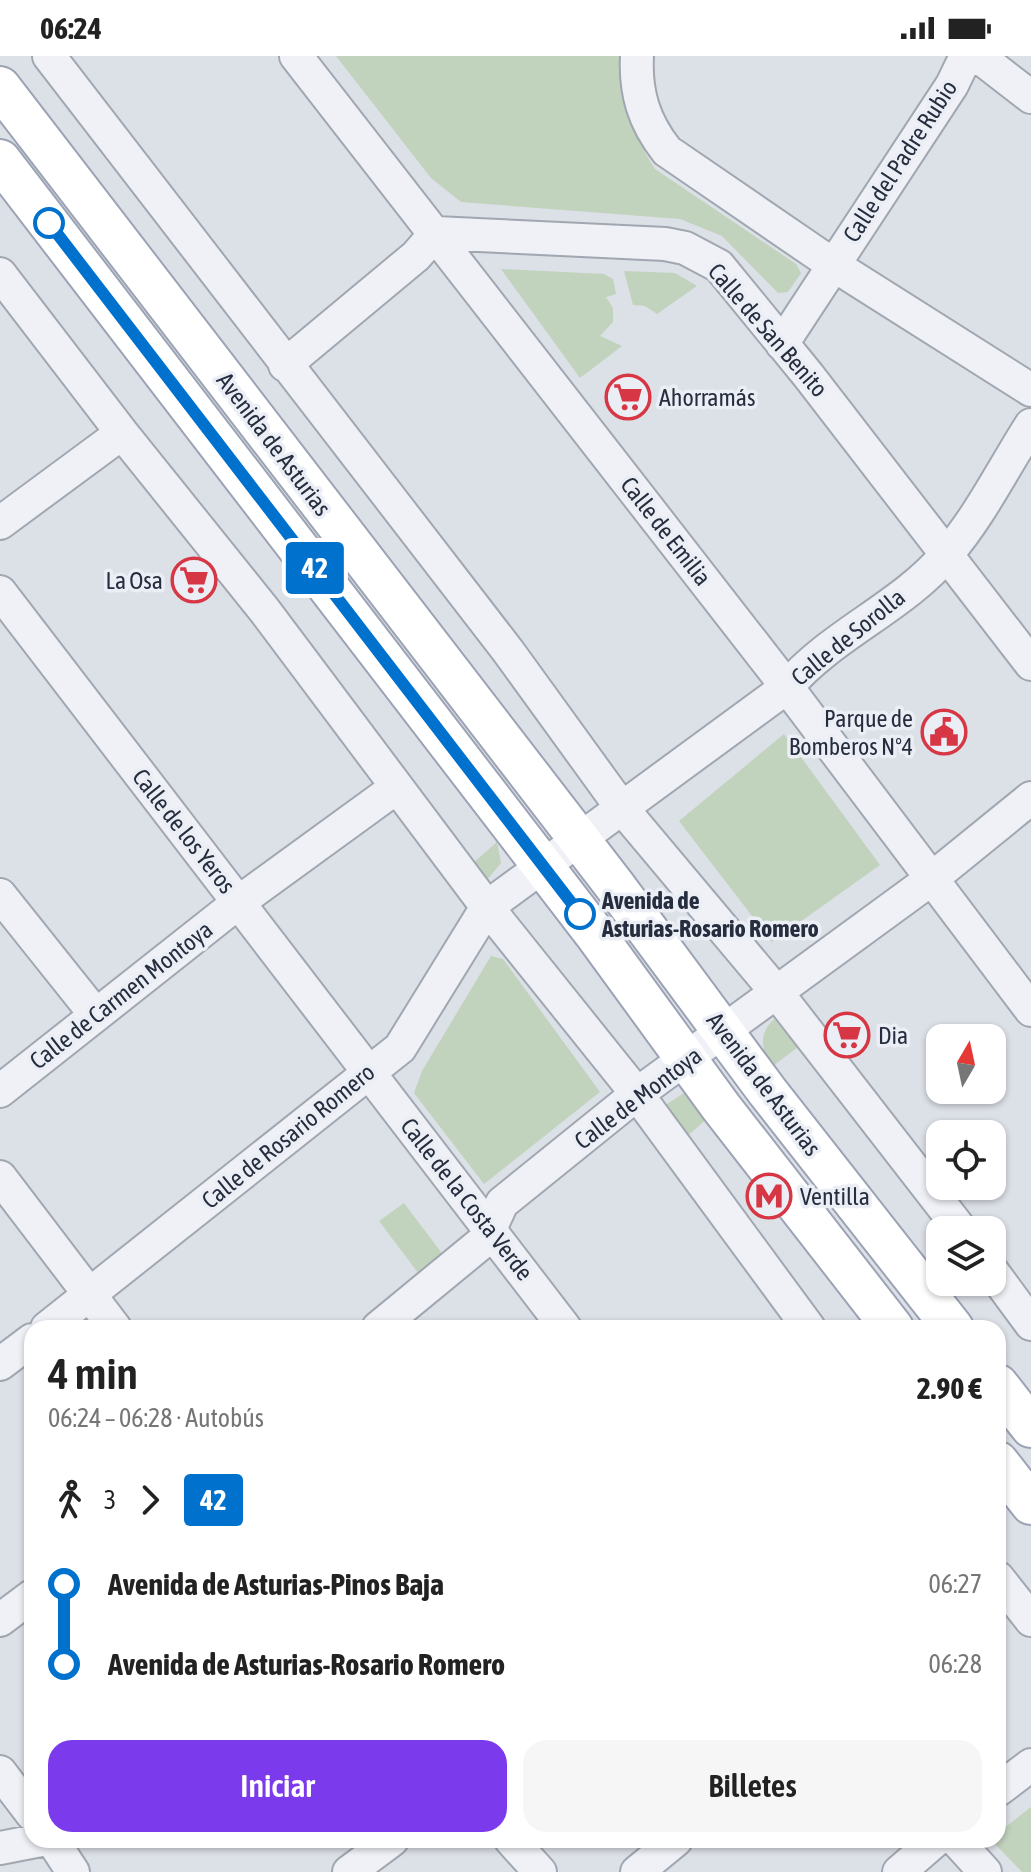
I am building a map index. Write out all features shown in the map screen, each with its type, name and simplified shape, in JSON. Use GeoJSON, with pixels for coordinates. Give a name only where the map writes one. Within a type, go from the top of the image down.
{"type":"FeatureCollection","features":[{"type":"Feature","properties":{"kind":"main road","name":"Avenida de Asturias"},"geometry":{"type":"LineString","coordinates":[[0,87],[726,1032],[767,1091],[947,1320]]}},
{"type":"Feature","properties":{"kind":"main road","name":"Avenida de Asturias"},"geometry":{"type":"LineString","coordinates":[[0,160],[541,863],[685,1061],[887,1320]]}},
{"type":"Feature","properties":{"kind":"main road"},"geometry":{"type":"LineString","coordinates":[[1006,1395],[1031,1427]]}},
{"type":"Feature","properties":{"kind":"main road"},"geometry":{"type":"LineString","coordinates":[[1006,1472],[1031,1504]]}},
{"type":"Feature","properties":{"kind":"street"},"geometry":{"type":"LineString","coordinates":[[49,56],[508,651],[621,807],[778,994],[950,1216]]}},
{"type":"Feature","properties":{"kind":"street","name":"Calle de Emilia"},"geometry":{"type":"LineString","coordinates":[[296,56],[787,687],[1031,1010]]}},
{"type":"Feature","properties":{"kind":"street","name":"Calle del Padre Rubio"},"geometry":{"type":"LineString","coordinates":[[637,56],[642,110],[652,132],[667,151],[832,264],[1031,390]]}},
{"type":"Feature","properties":{"kind":"street","name":"Calle del Padre Rubio"},"geometry":{"type":"LineString","coordinates":[[782,344],[952,85],[966,56]]}},
{"type":"Feature","properties":{"kind":"street"},"geometry":{"type":"LineString","coordinates":[[978,56],[1031,97]]}},
{"type":"Feature","properties":{"kind":"street"},"geometry":{"type":"LineString","coordinates":[[285,365],[416,256],[436,233]]}},
{"type":"Feature","properties":{"kind":"street","name":"Calle de San Benito"},"geometry":{"type":"LineString","coordinates":[[436,233],[517,235],[685,248],[719,266],[948,554],[1031,664]]}},
{"type":"Feature","properties":{"kind":"street"},"geometry":{"type":"LineString","coordinates":[[0,274],[265,611],[487,907],[637,1094],[803,1320]]}},
{"type":"Feature","properties":{"kind":"street","name":"Calle de Sorolla"},"geometry":{"type":"LineString","coordinates":[[621,807],[787,687],[808,663],[925,575],[948,554],[1031,425]]}},
{"type":"Feature","properties":{"kind":"street"},"geometry":{"type":"LineString","coordinates":[[0,523],[122,433]]}},
{"type":"Feature","properties":{"kind":"street","name":"Calle de los Yeros"},"geometry":{"type":"LineString","coordinates":[[0,592],[370,1070]]}},
{"type":"Feature","properties":{"kind":"street","name":"Calle de Carmen Montoya"},"geometry":{"type":"LineString","coordinates":[[0,1091],[239,902],[397,787]]}},
{"type":"Feature","properties":{"kind":"street","name":"Calle de Montoya"},"geometry":{"type":"LineString","coordinates":[[388,1320],[485,1240],[502,1203],[637,1094],[726,1032],[930,880],[1031,798]]}},
{"type":"Feature","properties":{"kind":"street"},"geometry":{"type":"LineString","coordinates":[[487,907],[541,863],[621,807]]}},
{"type":"Feature","properties":{"kind":"street"},"geometry":{"type":"LineString","coordinates":[[0,895],[95,1014]]}},
{"type":"Feature","properties":{"kind":"street","name":"Calle de Rosario Romero"},"geometry":{"type":"LineString","coordinates":[[57,1320],[400,1048],[487,907]]}},
{"type":"Feature","properties":{"kind":"street","name":"Calle de la Costa Verde"},"geometry":{"type":"LineString","coordinates":[[370,1070],[559,1320]]}},
{"type":"Feature","properties":{"kind":"street"},"geometry":{"type":"LineString","coordinates":[[0,1177],[109,1320]]}},
{"type":"Feature","properties":{"kind":"street"},"geometry":{"type":"LineString","coordinates":[[1010,1280],[1031,1324]]}},
{"type":"Feature","properties":{"kind":"street"},"geometry":{"type":"LineString","coordinates":[[0,1364],[24,1346]]}},
{"type":"Feature","properties":{"kind":"street"},"geometry":{"type":"LineString","coordinates":[[1006,1588],[1031,1620]]}},
{"type":"Feature","properties":{"kind":"street"},"geometry":{"type":"LineString","coordinates":[[0,1620],[24,1602]]}},
{"type":"Feature","properties":{"kind":"street"},"geometry":{"type":"LineString","coordinates":[[1006,1784],[1031,1765]]}},
{"type":"Feature","properties":{"kind":"street"},"geometry":{"type":"LineString","coordinates":[[0,1772],[24,1804]]}},
{"type":"Feature","properties":{"kind":"street"},"geometry":{"type":"LineString","coordinates":[[0,1848],[24,1843]]}},
{"type":"Feature","properties":{"kind":"street"},"geometry":{"type":"LineString","coordinates":[[57,1848],[73,1872]]}},
{"type":"Feature","properties":{"kind":"street"},"geometry":{"type":"LineString","coordinates":[[349,1872],[381,1848]]}},
{"type":"Feature","properties":{"kind":"street"},"geometry":{"type":"LineString","coordinates":[[518,1848],[540,1872]]}},
{"type":"Feature","properties":{"kind":"street"},"geometry":{"type":"LineString","coordinates":[[637,1872],[666,1848]]}},
{"type":"Feature","properties":{"kind":"street"},"geometry":{"type":"LineString","coordinates":[[899,1872],[927,1848]]}},
{"type":"Feature","properties":{"kind":"street"},"geometry":{"type":"LineString","coordinates":[[963,1848],[985,1872]]}},
{"type":"Feature","properties":{"kind":"green space"},"geometry":{"type":"Polygon","coordinates":[[[336,56],[620,56],[622,86],[629,115],[655,169],[796,264],[801,273],[788,292],[778,293],[722,236],[680,219],[461,202],[431,178],[336,56]]]}},
{"type":"Feature","properties":{"kind":"green space"},"geometry":{"type":"Polygon","coordinates":[[[501,269],[604,274],[613,279],[616,294],[606,297],[613,308],[613,322],[600,336],[622,346],[580,378],[501,269]]]}},
{"type":"Feature","properties":{"kind":"green space"},"geometry":{"type":"Polygon","coordinates":[[[624,271],[675,273],[697,286],[657,314],[645,306],[633,305],[624,271]]]}},
{"type":"Feature","properties":{"kind":"green space"},"geometry":{"type":"Polygon","coordinates":[[[784,734],[880,865],[772,942],[679,821],[784,734]]]}},
{"type":"Feature","properties":{"kind":"green space"},"geometry":{"type":"Polygon","coordinates":[[[497,842],[501,863],[487,880],[473,863],[497,842]]]}},
{"type":"Feature","properties":{"kind":"green space"},"geometry":{"type":"Polygon","coordinates":[[[491,956],[503,959],[600,1092],[484,1184],[414,1093],[422,1071],[491,956]]]}},
{"type":"Feature","properties":{"kind":"green space"},"geometry":{"type":"Polygon","coordinates":[[[774,1019],[798,1047],[773,1066],[763,1042],[766,1030],[774,1019]]]}},
{"type":"Feature","properties":{"kind":"green space"},"geometry":{"type":"Polygon","coordinates":[[[684,1093],[708,1118],[685,1138],[661,1108],[684,1093]]]}},
{"type":"Feature","properties":{"kind":"green space"},"geometry":{"type":"Polygon","coordinates":[[[404,1203],[444,1256],[419,1274],[379,1221],[404,1203]]]}},
{"type":"Feature","properties":{"kind":"green space"},"geometry":{"type":"Polygon","coordinates":[[[1031,1807],[1031,1872],[1022,1872],[999,1848],[1006,1848],[1006,1827],[1031,1807]]]}},
{"type":"Feature","properties":{"kind":"bus line","name":"42"},"geometry":{"type":"LineString","coordinates":[[49,223],[580,914]]}},
{"type":"Feature","properties":{"kind":"place","name":"Ahorramás"},"geometry":{"type":"Point","coordinates":[628,397]}},
{"type":"Feature","properties":{"kind":"place","name":"La Osa"},"geometry":{"type":"Point","coordinates":[194,580]}},
{"type":"Feature","properties":{"kind":"place","name":"Parque de Bomberos Nº4"},"geometry":{"type":"Point","coordinates":[944,732]}},
{"type":"Feature","properties":{"kind":"place","name":"Avenida de Asturias-Rosario Romero"},"geometry":{"type":"Point","coordinates":[580,914]}},
{"type":"Feature","properties":{"kind":"place","name":"Dia"},"geometry":{"type":"Point","coordinates":[847,1035]}},
{"type":"Feature","properties":{"kind":"place","name":"Ventilla"},"geometry":{"type":"Point","coordinates":[769,1196]}}]}
